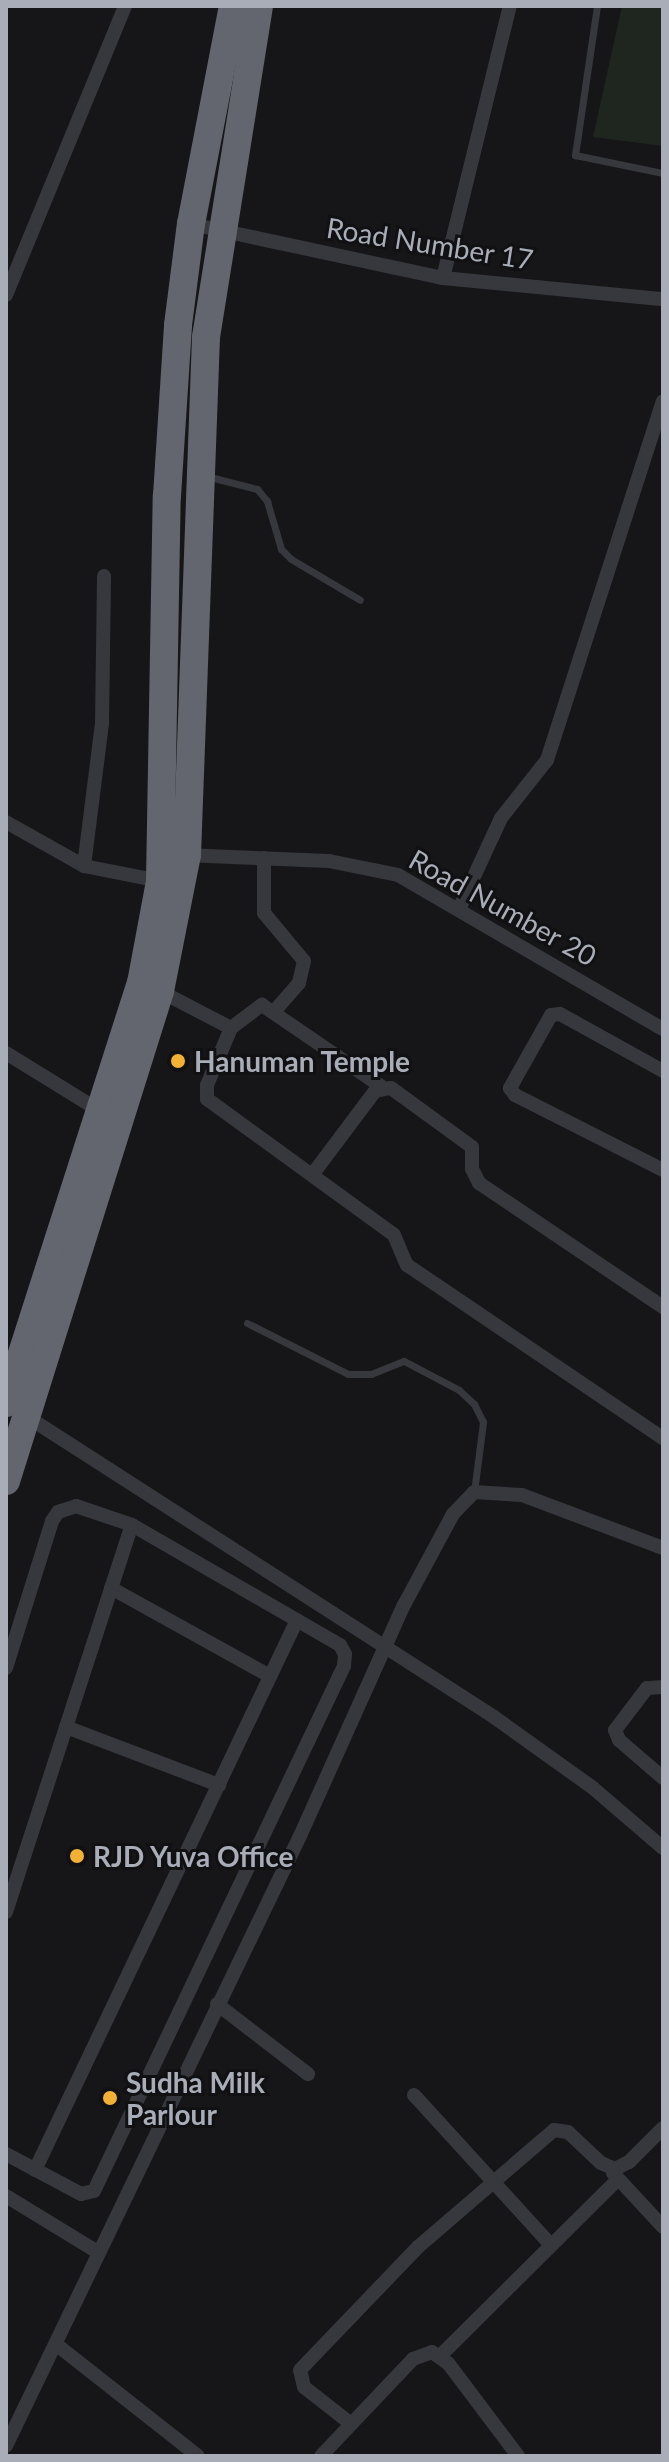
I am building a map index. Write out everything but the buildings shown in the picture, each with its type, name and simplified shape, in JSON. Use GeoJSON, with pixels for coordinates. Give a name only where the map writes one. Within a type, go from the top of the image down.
{"type":"FeatureCollection","features":[{"type":"Feature","properties":{"kind":"highway"},"geometry":{"type":"LineString","coordinates":[[170,864],[167,496],[191,224],[233,6]]}},
{"type":"Feature","properties":{"kind":"highway"},"geometry":{"type":"LineString","coordinates":[[13,1407],[150,987],[170,864],[200,475],[206,337],[219,233],[259,6]]}},
{"type":"Feature","properties":{"kind":"highway"},"geometry":{"type":"LineString","coordinates":[[6,1481],[13,1407],[100,1111],[150,987]]}},
{"type":"Feature","properties":{"kind":"street"},"geometry":{"type":"LineString","coordinates":[[6,295],[125,6]]}},
{"type":"Feature","properties":{"kind":"street"},"geometry":{"type":"LineString","coordinates":[[443,278],[510,6]]}},
{"type":"Feature","properties":{"kind":"street","name":"Road Number 17"},"geometry":{"type":"LineString","coordinates":[[191,224],[219,233],[443,278],[663,299]]}},
{"type":"Feature","properties":{"kind":"street"},"geometry":{"type":"LineString","coordinates":[[459,909],[501,818],[547,760],[663,401]]}},
{"type":"Feature","properties":{"kind":"street"},"geometry":{"type":"LineString","coordinates":[[84,866],[102,723],[104,576]]}},
{"type":"Feature","properties":{"kind":"street","name":"Road Number 20"},"geometry":{"type":"LineString","coordinates":[[6,822],[84,866],[264,858],[365,865],[398,875],[663,1029]]}},
{"type":"Feature","properties":{"kind":"street"},"geometry":{"type":"LineString","coordinates":[[264,858],[264,913],[304,961],[299,983],[275,1011]]}},
{"type":"Feature","properties":{"kind":"street"},"geometry":{"type":"LineString","coordinates":[[150,987],[231,1028]]}},
{"type":"Feature","properties":{"kind":"street"},"geometry":{"type":"LineString","coordinates":[[663,1307],[479,1183],[472,1169],[472,1147],[391,1088],[382,1087],[275,1011],[262,1005],[252,1008],[231,1028],[207,1085],[207,1099],[394,1235],[407,1265],[663,1438]]}},
{"type":"Feature","properties":{"kind":"street"},"geometry":{"type":"LineString","coordinates":[[663,1071],[560,1014],[551,1015],[510,1088],[515,1095],[663,1170]]}},
{"type":"Feature","properties":{"kind":"street"},"geometry":{"type":"LineString","coordinates":[[6,1053],[100,1111]]}},
{"type":"Feature","properties":{"kind":"street"},"geometry":{"type":"LineString","coordinates":[[312,1175],[382,1087]]}},
{"type":"Feature","properties":{"kind":"street"},"geometry":{"type":"LineString","coordinates":[[13,1407],[541,1749],[663,1848]]}},
{"type":"Feature","properties":{"kind":"street"},"geometry":{"type":"LineString","coordinates":[[6,2446],[57,2345],[96,2251],[217,2004],[385,1647],[453,1514],[474,1492],[522,1495],[663,1548]]}},
{"type":"Feature","properties":{"kind":"street"},"geometry":{"type":"LineString","coordinates":[[6,1668],[58,1512],[76,1506],[97,1510],[132,1525],[340,1645],[345,1654],[344,1666],[94,2191],[81,2194],[6,2154]]}},
{"type":"Feature","properties":{"kind":"street"},"geometry":{"type":"LineString","coordinates":[[6,1912],[132,1525]]}},
{"type":"Feature","properties":{"kind":"street"},"geometry":{"type":"LineString","coordinates":[[111,1588],[270,1676]]}},
{"type":"Feature","properties":{"kind":"street"},"geometry":{"type":"LineString","coordinates":[[35,2170],[297,1620]]}},
{"type":"Feature","properties":{"kind":"street"},"geometry":{"type":"LineString","coordinates":[[663,1687],[647,1688],[615,1730],[619,1740],[663,1778]]}},
{"type":"Feature","properties":{"kind":"street"},"geometry":{"type":"LineString","coordinates":[[66,1727],[219,1785]]}},
{"type":"Feature","properties":{"kind":"street"},"geometry":{"type":"LineString","coordinates":[[217,2004],[308,2074]]}},
{"type":"Feature","properties":{"kind":"street"},"geometry":{"type":"LineString","coordinates":[[414,2095],[551,2245]]}},
{"type":"Feature","properties":{"kind":"street"},"geometry":{"type":"LineString","coordinates":[[608,2167],[629,2162],[663,2128]]}},
{"type":"Feature","properties":{"kind":"street"},"geometry":{"type":"LineString","coordinates":[[350,2423],[304,2387],[300,2370],[393,2270],[554,2130],[568,2132],[608,2167],[663,2227]]}},
{"type":"Feature","properties":{"kind":"street"},"geometry":{"type":"LineString","coordinates":[[440,2356],[618,2179]]}},
{"type":"Feature","properties":{"kind":"street"},"geometry":{"type":"LineString","coordinates":[[6,2196],[96,2251]]}},
{"type":"Feature","properties":{"kind":"street"},"geometry":{"type":"LineString","coordinates":[[57,2345],[198,2456]]}},
{"type":"Feature","properties":{"kind":"street"},"geometry":{"type":"LineString","coordinates":[[321,2456],[413,2359],[424,2353],[440,2356],[518,2456]]}},
{"type":"Feature","properties":{"kind":"lane"},"geometry":{"type":"LineString","coordinates":[[597,6],[575,155],[663,173]]}},
{"type":"Feature","properties":{"kind":"lane"},"geometry":{"type":"LineString","coordinates":[[200,475],[257,489],[267,501],[281,549],[291,559],[360,600]]}},
{"type":"Feature","properties":{"kind":"lane"},"geometry":{"type":"LineString","coordinates":[[247,1323],[348,1374],[371,1374],[404,1361],[459,1390],[474,1404],[483,1422],[474,1492]]}},
{"type":"Feature","properties":{"kind":"shaded area"},"geometry":{"type":"Polygon","coordinates":[[[622,6],[663,6],[663,146],[593,137],[622,6]]]}},
{"type":"Feature","properties":{"kind":"place","name":"Hanuman Temple"},"geometry":{"type":"Point","coordinates":[178,1061]}},
{"type":"Feature","properties":{"kind":"place","name":"RJD Yuva Office"},"geometry":{"type":"Point","coordinates":[77,1856]}},
{"type":"Feature","properties":{"kind":"place","name":"Sudha Milk Parlour"},"geometry":{"type":"Point","coordinates":[110,2098]}}]}
